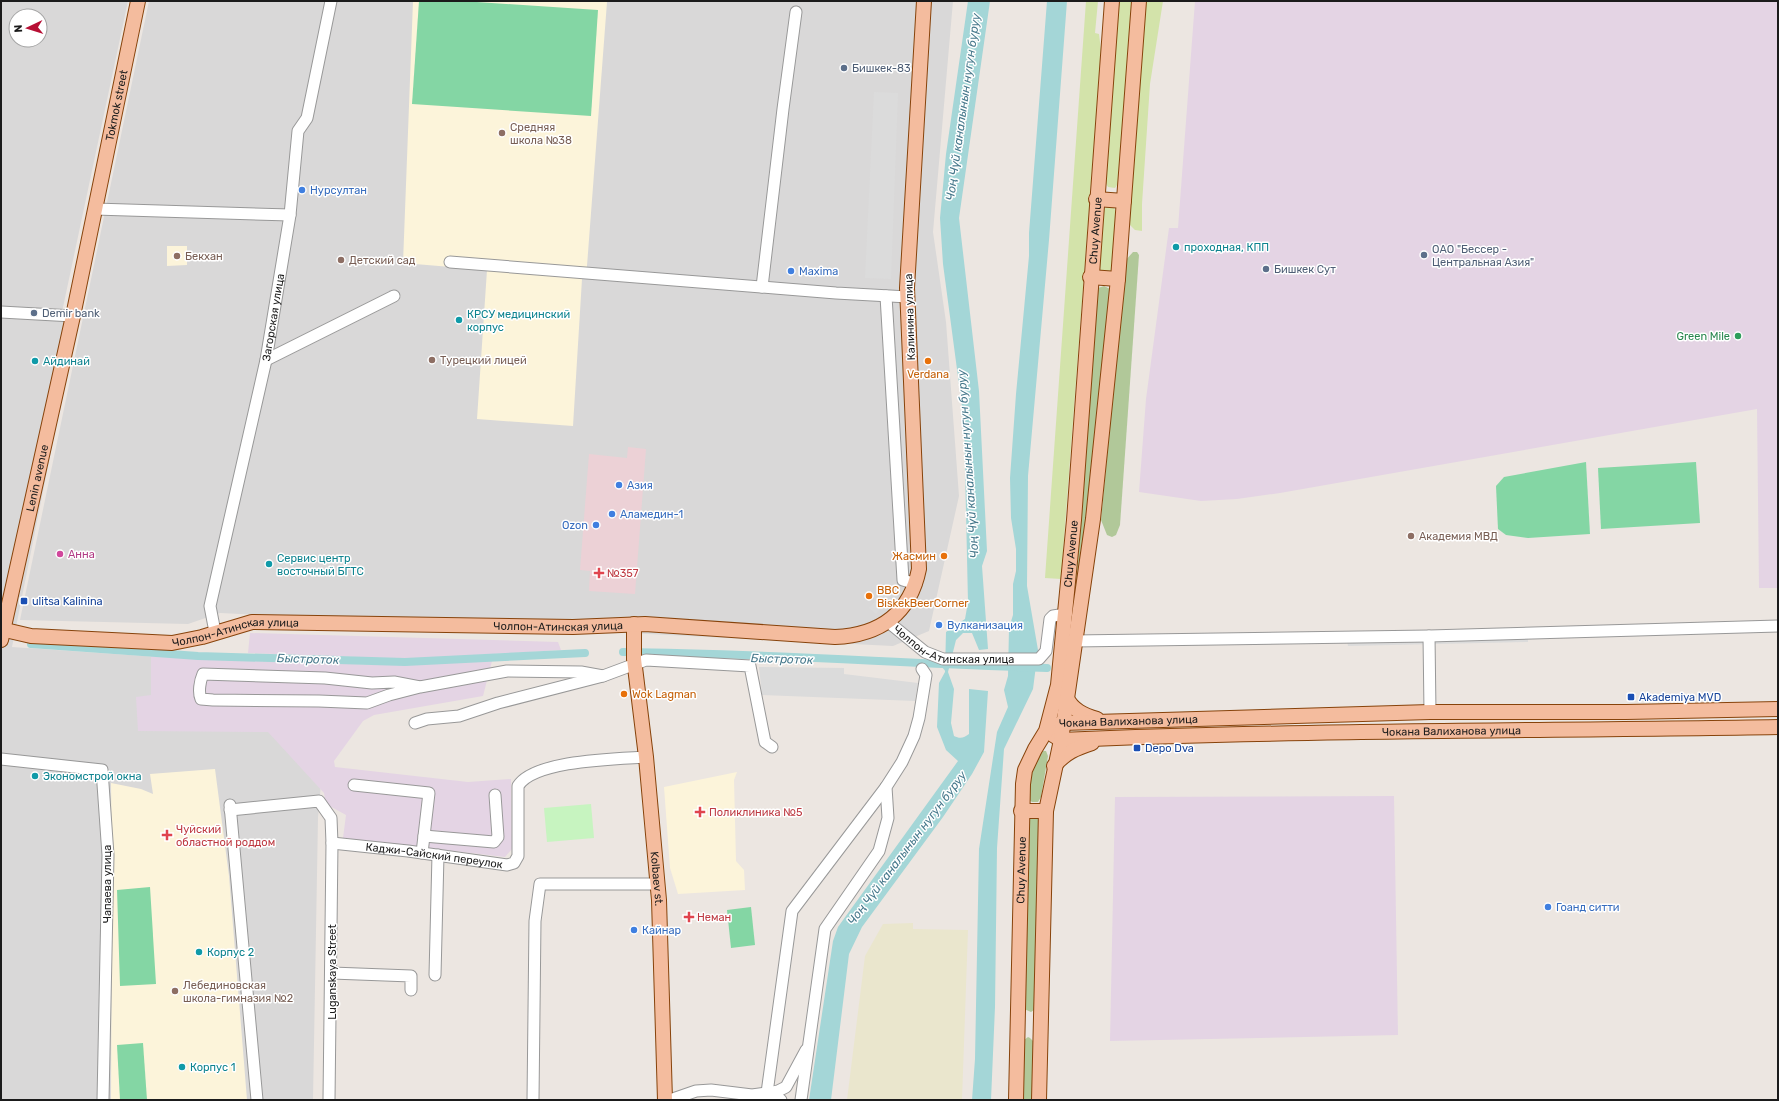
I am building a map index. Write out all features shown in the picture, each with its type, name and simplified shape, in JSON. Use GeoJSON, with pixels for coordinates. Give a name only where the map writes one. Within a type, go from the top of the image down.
{"type":"FeatureCollection","features":[{"type":"Feature","properties":{"kind":"main road","name":"Tokmok street"},"geometry":{"type":"LineString","coordinates":[[66,315],[95,209],[138,1]]}},
{"type":"Feature","properties":{"kind":"main road","name":"Калинина улица"},"geometry":{"type":"LineString","coordinates":[[887,621],[904,606],[916,584],[920,554],[908,297],[913,173],[924,1]]}},
{"type":"Feature","properties":{"kind":"main road","name":"Chuy Avenue"},"geometry":{"type":"LineString","coordinates":[[1016,1100],[1021,811],[1025,770],[1035,748],[1046,731],[1058,685],[1066,614],[1090,277],[1112,1]]}},
{"type":"Feature","properties":{"kind":"main road","name":"Chuy Avenue"},"geometry":{"type":"LineString","coordinates":[[1038,1100],[1046,812],[1054,766],[1061,740],[1062,723],[1093,519],[1118,279],[1139,1]]}},
{"type":"Feature","properties":{"kind":"main road"},"geometry":{"type":"LineString","coordinates":[[1096,199],[1124,201]]}},
{"type":"Feature","properties":{"kind":"main road"},"geometry":{"type":"LineString","coordinates":[[1090,277],[1118,279]]}},
{"type":"Feature","properties":{"kind":"main road","name":"Lenin avenue"},"geometry":{"type":"LineString","coordinates":[[2,633],[66,315]]}},
{"type":"Feature","properties":{"kind":"main road","name":"Чолпон-Атинская улица"},"geometry":{"type":"LineString","coordinates":[[2,633],[31,636],[179,642],[252,622],[573,627],[634,624],[835,637],[861,634],[879,627],[887,621]]}},
{"type":"Feature","properties":{"kind":"main road","name":"Kolbaev st."},"geometry":{"type":"LineString","coordinates":[[634,624],[634,662],[646,757],[658,884],[665,1100]]}},
{"type":"Feature","properties":{"kind":"main road"},"geometry":{"type":"LineString","coordinates":[[1066,696],[1070,704],[1082,714],[1105,722]]}},
{"type":"Feature","properties":{"kind":"main road","name":"Чокана Валиханова улица"},"geometry":{"type":"LineString","coordinates":[[1046,731],[1062,723],[1430,712],[1626,712],[1778,709]]}},
{"type":"Feature","properties":{"kind":"main road","name":"Чокана Валиханова улица"},"geometry":{"type":"LineString","coordinates":[[1046,731],[1061,740],[1403,730],[1626,730],[1778,727]]}},
{"type":"Feature","properties":{"kind":"main road"},"geometry":{"type":"LineString","coordinates":[[1054,766],[1071,750],[1104,738]]}},
{"type":"Feature","properties":{"kind":"main road"},"geometry":{"type":"LineString","coordinates":[[1035,748],[1048,748],[1053,757],[1054,766]]}},
{"type":"Feature","properties":{"kind":"main road"},"geometry":{"type":"LineString","coordinates":[[1021,811],[1046,812]]}},
{"type":"Feature","properties":{"kind":"main road"},"geometry":{"type":"LineString","coordinates":[[1018,1027],[1040,1028]]}},
{"type":"Feature","properties":{"kind":"street","name":"Загорская улица"},"geometry":{"type":"LineString","coordinates":[[215,632],[210,606],[266,360],[290,215],[298,131],[307,118],[331,1]]}},
{"type":"Feature","properties":{"kind":"street"},"geometry":{"type":"LineString","coordinates":[[762,287],[796,12]]}},
{"type":"Feature","properties":{"kind":"street"},"geometry":{"type":"LineString","coordinates":[[95,209],[290,215]]}},
{"type":"Feature","properties":{"kind":"street"},"geometry":{"type":"LineString","coordinates":[[450,262],[908,297]]}},
{"type":"Feature","properties":{"kind":"street"},"geometry":{"type":"LineString","coordinates":[[266,360],[394,296]]}},
{"type":"Feature","properties":{"kind":"street"},"geometry":{"type":"LineString","coordinates":[[886,296],[903,580],[916,584]]}},
{"type":"Feature","properties":{"kind":"street"},"geometry":{"type":"LineString","coordinates":[[1,312],[66,315]]}},
{"type":"Feature","properties":{"kind":"street","name":"Чолпон-Атинская улица"},"geometry":{"type":"LineString","coordinates":[[887,621],[925,652],[943,659],[1039,658],[1046,652],[1050,619],[1053,616],[1066,614]]}},
{"type":"Feature","properties":{"kind":"street"},"geometry":{"type":"LineString","coordinates":[[1074,641],[1429,636],[1778,626]]}},
{"type":"Feature","properties":{"kind":"street"},"geometry":{"type":"LineString","coordinates":[[1429,636],[1430,712]]}},
{"type":"Feature","properties":{"kind":"street"},"geometry":{"type":"LineString","coordinates":[[415,723],[428,719],[459,716],[603,676],[634,662],[646,660],[750,666],[765,742],[772,747]]}},
{"type":"Feature","properties":{"kind":"street"},"geometry":{"type":"LineString","coordinates":[[767,1097],[792,911],[886,787],[902,762],[914,736],[919,718],[926,675],[922,669]]}},
{"type":"Feature","properties":{"kind":"street"},"geometry":{"type":"LineString","coordinates":[[420,687],[394,682],[203,674],[200,680],[200,696],[201,699],[213,700],[367,703],[389,695],[420,687],[507,672],[581,672],[603,676]]}},
{"type":"Feature","properties":{"kind":"street","name":"Каджи-Сайский переулок"},"geometry":{"type":"LineString","coordinates":[[332,843],[438,855],[507,865],[514,863],[518,856],[518,786],[523,779],[547,768],[563,764],[646,757]]}},
{"type":"Feature","properties":{"kind":"street","name":"Чапаева улица"},"geometry":{"type":"LineString","coordinates":[[1,759],[102,770],[108,855],[102,1100]]}},
{"type":"Feature","properties":{"kind":"street"},"geometry":{"type":"LineString","coordinates":[[354,785],[429,793],[422,853]]}},
{"type":"Feature","properties":{"kind":"street"},"geometry":{"type":"LineString","coordinates":[[801,1100],[825,929],[879,851],[888,818],[886,787]]}},
{"type":"Feature","properties":{"kind":"street"},"geometry":{"type":"LineString","coordinates":[[424,836],[494,842],[498,837],[495,795]]}},
{"type":"Feature","properties":{"kind":"street","name":"Luganskaya Street"},"geometry":{"type":"LineString","coordinates":[[257,1100],[230,808],[319,801],[330,818],[332,843],[332,973],[329,1100]]}},
{"type":"Feature","properties":{"kind":"street"},"geometry":{"type":"LineString","coordinates":[[435,975],[438,855]]}},
{"type":"Feature","properties":{"kind":"street"},"geometry":{"type":"LineString","coordinates":[[533,1100],[534,921],[540,884],[658,884]]}},
{"type":"Feature","properties":{"kind":"street"},"geometry":{"type":"LineString","coordinates":[[332,973],[411,976],[411,990]]}},
{"type":"Feature","properties":{"kind":"street"},"geometry":{"type":"LineString","coordinates":[[767,1097],[786,1087],[810,1043]]}},
{"type":"Feature","properties":{"kind":"street"},"geometry":{"type":"LineString","coordinates":[[670,1100],[696,1091],[711,1090],[767,1097],[776,1096],[781,1100]]}},
{"type":"Feature","properties":{"kind":"shaded area"},"geometry":{"type":"Polygon","coordinates":[[[1,1],[128,1],[62,312],[77,321],[12,647],[331,669],[318,818],[313,1100],[1,1100],[1,1]]]}},
{"type":"Feature","properties":{"kind":"shaded area"},"geometry":{"type":"Polygon","coordinates":[[[149,1],[953,1],[933,232],[946,322],[959,496],[929,631],[893,646],[220,613],[188,624],[20,620],[149,1]]]}},
{"type":"Feature","properties":{"kind":"shaded area","name":"Средняя школа №38"},"geometry":{"type":"Polygon","coordinates":[[[413,1],[607,2],[586,279],[582,279],[573,426],[477,419],[487,270],[403,263],[413,1]]]}},
{"type":"Feature","properties":{"kind":"shaded area"},"geometry":{"type":"Polygon","coordinates":[[[1195,1],[1778,1],[1778,588],[1759,588],[1757,409],[1280,493],[1237,499],[1201,501],[1139,492],[1146,399],[1169,228],[1178,228],[1195,1]]]}},
{"type":"Feature","properties":{"kind":"shaded area"},"geometry":{"type":"Polygon","coordinates":[[[874,92],[898,93],[891,279],[865,278],[874,92]]]}},
{"type":"Feature","properties":{"kind":"shaded area","name":"Бекхан"},"geometry":{"type":"Polygon","coordinates":[[[167,246],[187,246],[187,265],[167,266],[167,246]]]}},
{"type":"Feature","properties":{"kind":"shaded area","name":"Аламедин-1"},"geometry":{"type":"Polygon","coordinates":[[[628,447],[646,449],[635,594],[589,591],[590,571],[580,570],[589,454],[627,458],[628,447]]]}},
{"type":"Feature","properties":{"kind":"shaded area"},"geometry":{"type":"Polygon","coordinates":[[[886,588],[891,593],[876,614],[869,608],[886,588]]]}},
{"type":"Feature","properties":{"kind":"shaded area"},"geometry":{"type":"Polygon","coordinates":[[[250,633],[558,642],[561,650],[411,659],[248,653],[250,633]]]}},
{"type":"Feature","properties":{"kind":"shaded area"},"geometry":{"type":"Polygon","coordinates":[[[1528,635],[1528,642],[1348,646],[1347,641],[1528,635]]]}},
{"type":"Feature","properties":{"kind":"shaded area","name":"Быстроток"},"geometry":{"type":"Polygon","coordinates":[[[151,656],[378,665],[492,661],[483,696],[374,715],[363,721],[334,761],[335,767],[468,782],[511,779],[512,849],[505,857],[343,838],[346,815],[326,804],[324,793],[268,732],[138,731],[136,697],[151,695],[151,656]]]}},
{"type":"Feature","properties":{"kind":"shaded area"},"geometry":{"type":"Polygon","coordinates":[[[759,667],[844,668],[844,674],[918,683],[915,701],[762,695],[759,667]]]}},
{"type":"Feature","properties":{"kind":"shaded area","name":"Лебединовская школа-гимназия №2"},"geometry":{"type":"Polygon","coordinates":[[[215,769],[229,876],[247,1100],[111,1100],[111,783],[141,789],[153,794],[150,774],[215,769]]]}},
{"type":"Feature","properties":{"kind":"shaded area","name":"Поликлиника №5"},"geometry":{"type":"Polygon","coordinates":[[[737,772],[734,780],[736,861],[744,870],[745,890],[678,894],[670,868],[664,787],[737,772]]]}},
{"type":"Feature","properties":{"kind":"shaded area"},"geometry":{"type":"Polygon","coordinates":[[[1394,796],[1398,1035],[1110,1041],[1115,797],[1394,796]]]}},
{"type":"Feature","properties":{"kind":"shaded area"},"geometry":{"type":"Polygon","coordinates":[[[913,923],[913,929],[968,930],[962,1100],[847,1100],[865,956],[883,924],[913,923]]]}},
{"type":"Feature","properties":{"kind":"green space"},"geometry":{"type":"Polygon","coordinates":[[[419,1],[462,1],[598,10],[591,116],[412,104],[419,1]]]}},
{"type":"Feature","properties":{"kind":"green space"},"geometry":{"type":"Polygon","coordinates":[[[1086,1],[1098,1],[1095,33],[1099,34],[1101,50],[1061,579],[1045,578],[1086,1]]]}},
{"type":"Feature","properties":{"kind":"green space"},"geometry":{"type":"Polygon","coordinates":[[[1118,1],[1133,1],[1119,182],[1115,188],[1108,187],[1104,180],[1118,1]]]}},
{"type":"Feature","properties":{"kind":"green space"},"geometry":{"type":"Polygon","coordinates":[[[1144,1],[1163,1],[1150,84],[1142,204],[1142,231],[1135,230],[1130,225],[1128,215],[1144,1]]]}},
{"type":"Feature","properties":{"kind":"green space"},"geometry":{"type":"Polygon","coordinates":[[[1107,207],[1114,208],[1117,214],[1113,269],[1106,273],[1097,270],[1102,210],[1107,207]]]}},
{"type":"Feature","properties":{"kind":"green space"},"geometry":{"type":"Polygon","coordinates":[[[1133,252],[1137,252],[1139,255],[1120,525],[1116,535],[1112,537],[1107,535],[1101,520],[1125,261],[1133,252]]]}},
{"type":"Feature","properties":{"kind":"green space"},"geometry":{"type":"Polygon","coordinates":[[[1104,286],[1110,289],[1094,473],[1075,598],[1073,598],[1098,288],[1104,286]]]}},
{"type":"Feature","properties":{"kind":"green space"},"geometry":{"type":"Polygon","coordinates":[[[1586,462],[1590,534],[1528,538],[1506,535],[1498,529],[1496,486],[1504,477],[1586,462]]]}},
{"type":"Feature","properties":{"kind":"green space"},"geometry":{"type":"Polygon","coordinates":[[[1696,462],[1700,523],[1601,529],[1598,468],[1696,462]]]}},
{"type":"Feature","properties":{"kind":"green space"},"geometry":{"type":"Polygon","coordinates":[[[1043,751],[1046,751],[1048,756],[1041,797],[1038,802],[1032,802],[1029,800],[1031,774],[1038,755],[1043,751]]]}},
{"type":"Feature","properties":{"kind":"green space"},"geometry":{"type":"Polygon","coordinates":[[[591,804],[594,838],[547,842],[544,808],[591,804]]]}},
{"type":"Feature","properties":{"kind":"green space"},"geometry":{"type":"Polygon","coordinates":[[[1032,817],[1039,819],[1040,822],[1034,1010],[1031,1012],[1024,1009],[1029,819],[1032,817]]]}},
{"type":"Feature","properties":{"kind":"green space"},"geometry":{"type":"Polygon","coordinates":[[[150,887],[156,984],[120,986],[117,890],[150,887]]]}},
{"type":"Feature","properties":{"kind":"green space"},"geometry":{"type":"Polygon","coordinates":[[[751,907],[755,945],[731,948],[727,910],[751,907]]]}},
{"type":"Feature","properties":{"kind":"green space"},"geometry":{"type":"Polygon","coordinates":[[[1028,1037],[1034,1042],[1033,1100],[1021,1100],[1024,1040],[1028,1037]]]}},
{"type":"Feature","properties":{"kind":"green space"},"geometry":{"type":"Polygon","coordinates":[[[143,1043],[147,1100],[120,1100],[117,1045],[143,1043]]]}},
{"type":"Feature","properties":{"kind":"water"},"geometry":{"type":"Polygon","coordinates":[[[968,1],[990,1],[959,218],[979,391],[987,551],[982,566],[988,649],[979,650],[972,633],[963,633],[956,640],[948,672],[954,689],[951,723],[954,736],[958,738],[962,738],[969,734],[969,689],[988,691],[984,752],[972,774],[943,817],[862,927],[849,954],[831,1100],[809,1100],[833,941],[838,927],[958,761],[946,750],[937,727],[939,683],[945,672],[946,632],[965,619],[968,602],[964,422],[943,264],[940,218],[946,154],[968,1]]]}},
{"type":"Feature","properties":{"kind":"water"},"geometry":{"type":"Polygon","coordinates":[[[1047,1],[1067,1],[1049,240],[1028,476],[1027,586],[1038,650],[1033,689],[1004,749],[997,848],[995,1007],[991,1100],[972,1100],[975,1059],[979,849],[997,732],[1008,707],[1004,690],[1008,676],[1009,628],[1013,615],[1013,584],[1016,571],[1016,549],[1011,518],[1010,478],[1029,256],[1029,233],[1047,1]]]}},
{"type":"Feature","properties":{"kind":"waterway","name":"Быстроток"},"geometry":{"type":"LineString","coordinates":[[31,644],[198,656],[405,662],[585,653]]}},
{"type":"Feature","properties":{"kind":"waterway","name":"Быстроток"},"geometry":{"type":"LineString","coordinates":[[623,652],[729,654],[1047,668]]}},
{"type":"Feature","properties":{"kind":"waterway","name":"Чоң Чүй каналынын нугун буруу"},"geometry":{"type":"LineString","coordinates":[[942,665],[946,670]]}},
{"type":"Feature","properties":{"kind":"place","name":"Бишкек-83"},"geometry":{"type":"Point","coordinates":[844,68]}},
{"type":"Feature","properties":{"kind":"place","name":"Средняя школа №38"},"geometry":{"type":"Point","coordinates":[502,133]}},
{"type":"Feature","properties":{"kind":"place","name":"Нурсултан"},"geometry":{"type":"Point","coordinates":[302,190]}},
{"type":"Feature","properties":{"kind":"place","name":"проходная, КПП"},"geometry":{"type":"Point","coordinates":[1176,247]}},
{"type":"Feature","properties":{"kind":"place","name":"ОАО \"Бессер - Центральная Азия\""},"geometry":{"type":"Point","coordinates":[1424,255]}},
{"type":"Feature","properties":{"kind":"place","name":"Бекхан"},"geometry":{"type":"Point","coordinates":[177,256]}},
{"type":"Feature","properties":{"kind":"place","name":"Детский сад"},"geometry":{"type":"Point","coordinates":[341,260]}},
{"type":"Feature","properties":{"kind":"place","name":"Бишкек Сут"},"geometry":{"type":"Point","coordinates":[1266,269]}},
{"type":"Feature","properties":{"kind":"place","name":"Maxima"},"geometry":{"type":"Point","coordinates":[791,271]}},
{"type":"Feature","properties":{"kind":"place","name":"Demir bank"},"geometry":{"type":"Point","coordinates":[34,313]}},
{"type":"Feature","properties":{"kind":"place","name":"КРСУ медицинский корпус"},"geometry":{"type":"Point","coordinates":[459,320]}},
{"type":"Feature","properties":{"kind":"place","name":"Green Mile"},"geometry":{"type":"Point","coordinates":[1738,336]}},
{"type":"Feature","properties":{"kind":"place","name":"Турецкий лицей"},"geometry":{"type":"Point","coordinates":[432,360]}},
{"type":"Feature","properties":{"kind":"place","name":"Айдинай"},"geometry":{"type":"Point","coordinates":[35,361]}},
{"type":"Feature","properties":{"kind":"place","name":"Verdana"},"geometry":{"type":"Point","coordinates":[928,361]}},
{"type":"Feature","properties":{"kind":"place","name":"Азия"},"geometry":{"type":"Point","coordinates":[619,485]}},
{"type":"Feature","properties":{"kind":"place","name":"Аламедин-1"},"geometry":{"type":"Point","coordinates":[612,514]}},
{"type":"Feature","properties":{"kind":"place","name":"Ozon"},"geometry":{"type":"Point","coordinates":[596,525]}},
{"type":"Feature","properties":{"kind":"place","name":"Академия МВД"},"geometry":{"type":"Point","coordinates":[1411,536]}},
{"type":"Feature","properties":{"kind":"place","name":"Анна"},"geometry":{"type":"Point","coordinates":[60,554]}},
{"type":"Feature","properties":{"kind":"place","name":"Жасмин"},"geometry":{"type":"Point","coordinates":[944,556]}},
{"type":"Feature","properties":{"kind":"place","name":"Сервис центр восточный БГТС"},"geometry":{"type":"Point","coordinates":[269,564]}},
{"type":"Feature","properties":{"kind":"place","name":"№357"},"geometry":{"type":"Point","coordinates":[599,573]}},
{"type":"Feature","properties":{"kind":"place","name":"BBC BiskekBeerCorner"},"geometry":{"type":"Point","coordinates":[869,596]}},
{"type":"Feature","properties":{"kind":"place","name":"ulitsa Kalinina"},"geometry":{"type":"Point","coordinates":[24,601]}},
{"type":"Feature","properties":{"kind":"place","name":"Вулканизация"},"geometry":{"type":"Point","coordinates":[939,625]}},
{"type":"Feature","properties":{"kind":"place","name":"Wok Lagman"},"geometry":{"type":"Point","coordinates":[624,694]}},
{"type":"Feature","properties":{"kind":"place","name":"Akademiya MVD"},"geometry":{"type":"Point","coordinates":[1631,697]}},
{"type":"Feature","properties":{"kind":"place","name":"Depo Dva"},"geometry":{"type":"Point","coordinates":[1137,748]}},
{"type":"Feature","properties":{"kind":"place","name":"Экономстрой окна"},"geometry":{"type":"Point","coordinates":[35,776]}},
{"type":"Feature","properties":{"kind":"place","name":"Поликлиника №5"},"geometry":{"type":"Point","coordinates":[700,812]}},
{"type":"Feature","properties":{"kind":"place","name":"Чуйский областной роддом"},"geometry":{"type":"Point","coordinates":[167,835]}},
{"type":"Feature","properties":{"kind":"place","name":"Гоанд ситти"},"geometry":{"type":"Point","coordinates":[1548,907]}},
{"type":"Feature","properties":{"kind":"place","name":"Неман"},"geometry":{"type":"Point","coordinates":[689,917]}},
{"type":"Feature","properties":{"kind":"place","name":"Кайнар"},"geometry":{"type":"Point","coordinates":[634,930]}},
{"type":"Feature","properties":{"kind":"place","name":"Корпус 2"},"geometry":{"type":"Point","coordinates":[199,952]}},
{"type":"Feature","properties":{"kind":"place","name":"Лебединовская школа-гимназия №2"},"geometry":{"type":"Point","coordinates":[175,991]}},
{"type":"Feature","properties":{"kind":"place","name":"Корпус 1"},"geometry":{"type":"Point","coordinates":[182,1067]}}]}
